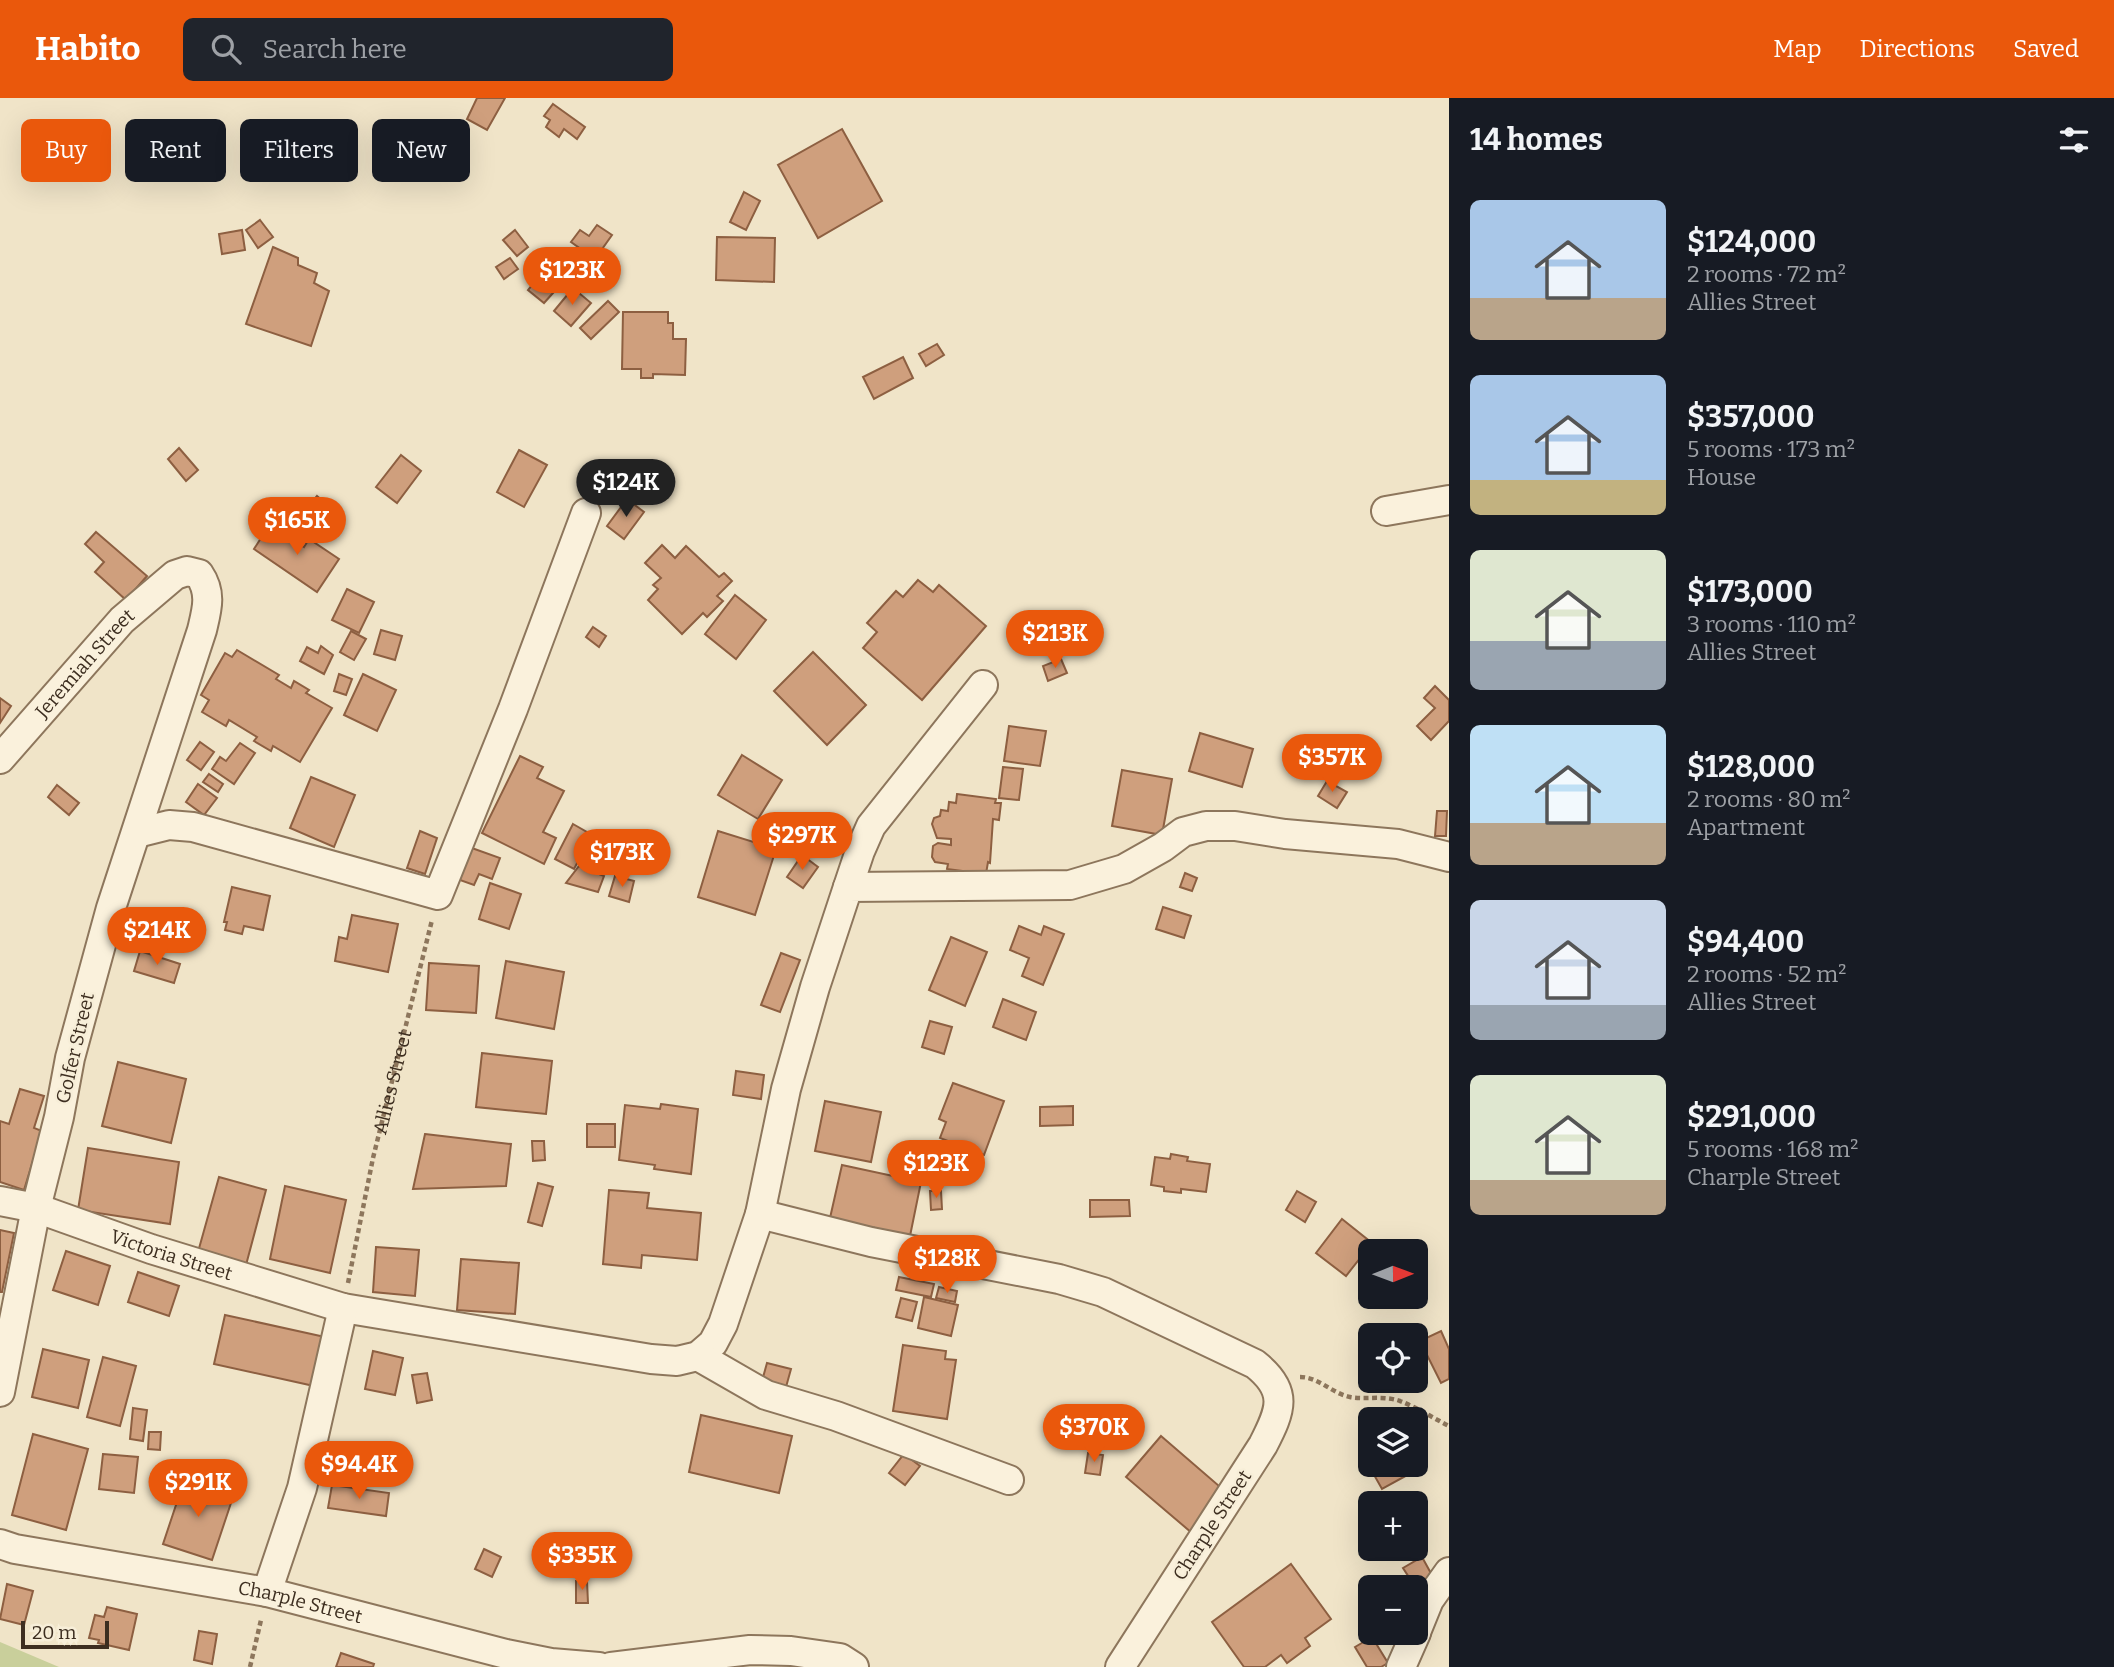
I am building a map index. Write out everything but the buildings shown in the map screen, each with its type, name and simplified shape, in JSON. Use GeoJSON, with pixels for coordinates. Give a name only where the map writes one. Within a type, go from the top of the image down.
{"type":"FeatureCollection","features":[{"type":"Feature","properties":{"kind":"street"},"geometry":{"type":"LineString","coordinates":[[1386,511],[1449,500]]}},
{"type":"Feature","properties":{"kind":"street"},"geometry":{"type":"LineString","coordinates":[[136,833],[169,825],[193,827],[438,895],[513,709],[586,513]]}},
{"type":"Feature","properties":{"kind":"street","name":"Golfer Street"},"geometry":{"type":"LineString","coordinates":[[0,1392],[36,1208],[59,1117],[70,1058],[111,908],[209,601],[206,585],[199,574],[187,571],[175,575]]}},
{"type":"Feature","properties":{"kind":"street","name":"Jeremiah Street"},"geometry":{"type":"LineString","coordinates":[[0,760],[122,620],[175,575]]}},
{"type":"Feature","properties":{"kind":"street"},"geometry":{"type":"LineString","coordinates":[[983,685],[871,826],[860,851],[815,987],[786,1089],[760,1214],[723,1324],[713,1343],[698,1356],[766,1395],[836,1416],[1009,1480]]}},
{"type":"Feature","properties":{"kind":"street"},"geometry":{"type":"LineString","coordinates":[[848,887],[1070,885],[1124,869],[1183,832],[1206,826],[1235,826],[1284,834],[1398,844],[1449,857]]}},
{"type":"Feature","properties":{"kind":"street","name":"Victoria Street"},"geometry":{"type":"LineString","coordinates":[[0,1201],[36,1208],[150,1249],[343,1308],[652,1359],[677,1360],[698,1356]]}},
{"type":"Feature","properties":{"kind":"street"},"geometry":{"type":"LineString","coordinates":[[760,1214],[871,1242],[1059,1279],[1103,1292],[1255,1364],[1271,1377]]}},
{"type":"Feature","properties":{"kind":"street"},"geometry":{"type":"LineString","coordinates":[[267,1592],[302,1488],[343,1308]]}},
{"type":"Feature","properties":{"kind":"street","name":"Charple Street"},"geometry":{"type":"LineString","coordinates":[[1120,1667],[1263,1445],[1276,1419],[1278,1393],[1271,1377]]}},
{"type":"Feature","properties":{"kind":"street","name":"Charple Street"},"geometry":{"type":"LineString","coordinates":[[0,1544],[267,1592],[506,1654],[551,1663],[599,1667]]}},
{"type":"Feature","properties":{"kind":"street"},"geometry":{"type":"LineString","coordinates":[[1428,1602],[1449,1572]]}},
{"type":"Feature","properties":{"kind":"street"},"geometry":{"type":"LineString","coordinates":[[1401,1667],[1410,1645]]}},
{"type":"Feature","properties":{"kind":"street"},"geometry":{"type":"LineString","coordinates":[[611,1667],[750,1650],[791,1651],[840,1658],[854,1667]]}},
{"type":"Feature","properties":{"kind":"path","name":"Allies Street"},"geometry":{"type":"LineString","coordinates":[[343,1308],[373,1158],[438,895]]}},
{"type":"Feature","properties":{"kind":"path"},"geometry":{"type":"LineString","coordinates":[[1271,1377],[1311,1377],[1352,1397],[1371,1396],[1399,1401],[1449,1426]]}},
{"type":"Feature","properties":{"kind":"path"},"geometry":{"type":"LineString","coordinates":[[250,1667],[267,1592]]}},
{"type":"Feature","properties":{"kind":"green space"},"geometry":{"type":"Polygon","coordinates":[[[0,1642],[59,1667],[0,1667],[0,1642]]]}}]}
